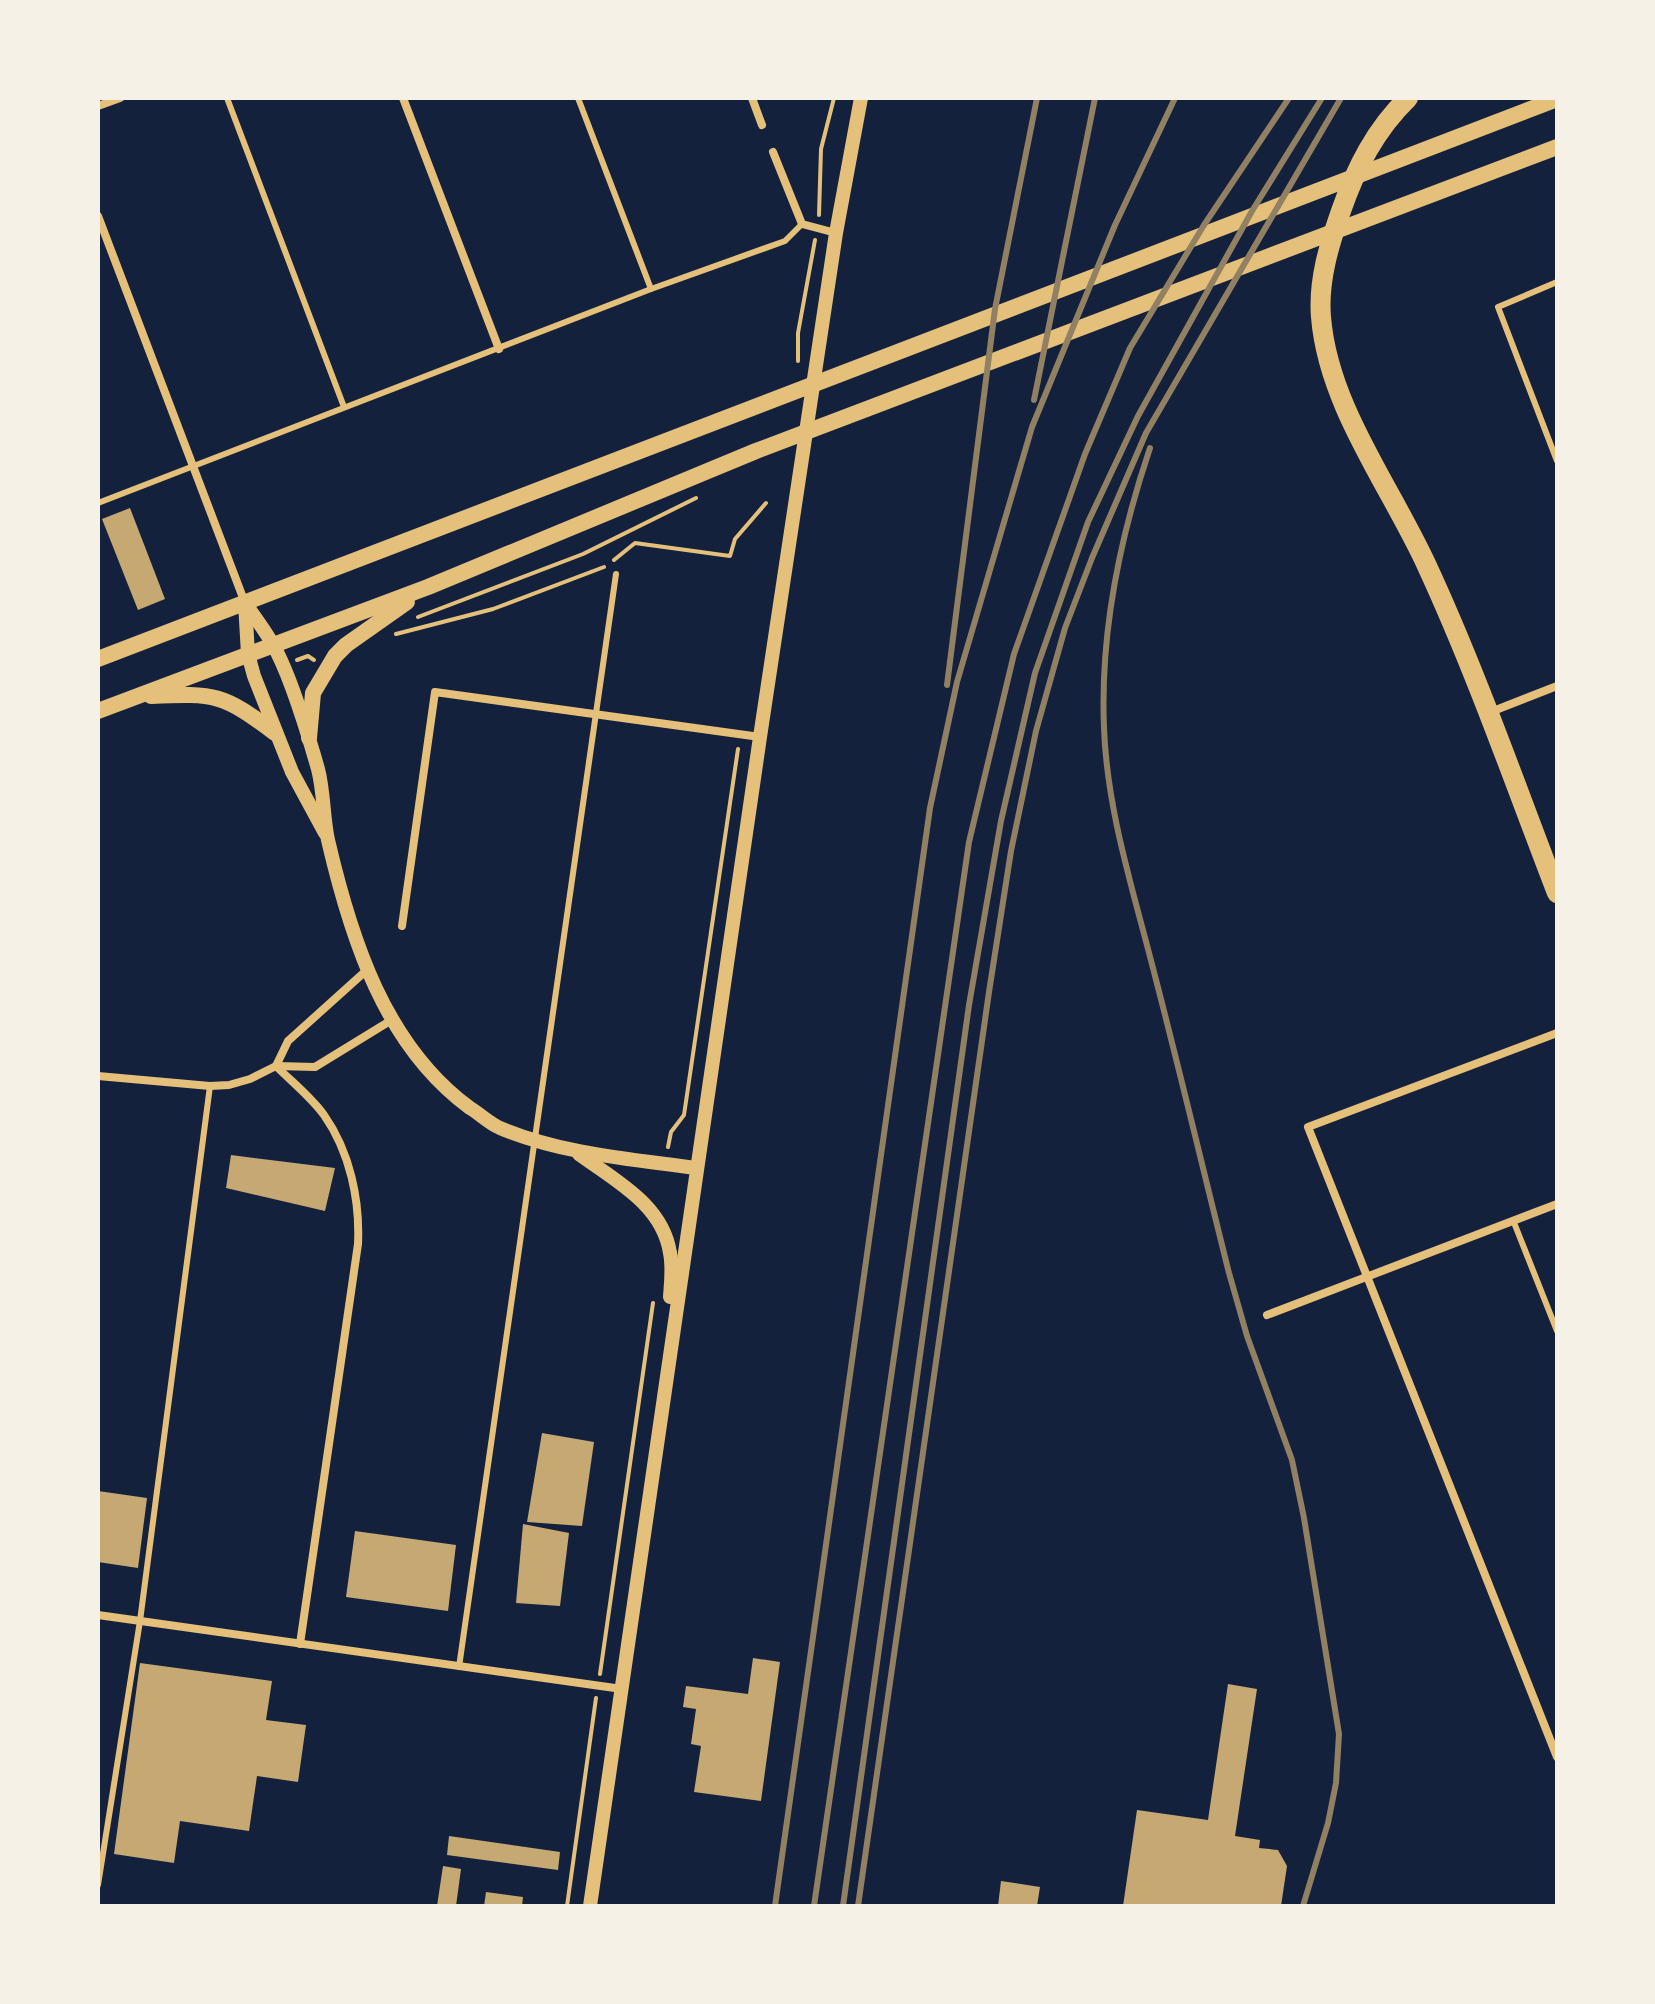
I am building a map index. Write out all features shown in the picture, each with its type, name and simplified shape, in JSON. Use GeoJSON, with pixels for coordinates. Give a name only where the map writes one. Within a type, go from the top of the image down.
{"type":"FeatureCollection","features":[{"type":"Feature","properties":{"kind":"main road"},"geometry":{"type":"LineString","coordinates":[[1408,98],[1387,118],[1366,150],[1329,246],[1321,285],[1321,318],[1337,382],[1353,426],[1427,566],[1557,893]]}},
{"type":"Feature","properties":{"kind":"main road"},"geometry":{"type":"LineString","coordinates":[[98,659],[1549,102]]}},
{"type":"Feature","properties":{"kind":"main road"},"geometry":{"type":"LineString","coordinates":[[98,711],[428,587],[756,451],[1557,147]]}},
{"type":"Feature","properties":{"kind":"main road"},"geometry":{"type":"LineString","coordinates":[[309,738],[313,693],[335,656],[428,587]]}},
{"type":"Feature","properties":{"kind":"main road"},"geometry":{"type":"LineString","coordinates":[[133,697],[213,696],[239,706],[275,733]]}},
{"type":"Feature","properties":{"kind":"street"},"geometry":{"type":"LineString","coordinates":[[98,106],[120,98]]}},
{"type":"Feature","properties":{"kind":"street"},"geometry":{"type":"LineString","coordinates":[[403,98],[499,349]]}},
{"type":"Feature","properties":{"kind":"street"},"geometry":{"type":"LineString","coordinates":[[752,98],[762,125]]}},
{"type":"Feature","properties":{"kind":"street"},"geometry":{"type":"LineString","coordinates":[[590,1906],[760,737],[836,233],[861,98]]}},
{"type":"Feature","properties":{"kind":"street"},"geometry":{"type":"LineString","coordinates":[[773,152],[802,224],[836,233]]}},
{"type":"Feature","properties":{"kind":"street"},"geometry":{"type":"LineString","coordinates":[[98,216],[245,603],[274,645],[309,738],[325,805],[327,837],[345,902],[390,1021],[422,1065],[457,1098],[496,1127],[576,1152],[696,1168]]}},
{"type":"Feature","properties":{"kind":"street"},"geometry":{"type":"LineString","coordinates":[[245,603],[248,654],[275,733],[327,837]]}},
{"type":"Feature","properties":{"kind":"street"},"geometry":{"type":"LineString","coordinates":[[1488,713],[1557,686]]}},
{"type":"Feature","properties":{"kind":"street"},"geometry":{"type":"LineString","coordinates":[[402,926],[435,692],[760,737]]}},
{"type":"Feature","properties":{"kind":"street"},"geometry":{"type":"LineString","coordinates":[[276,1066],[288,1041],[368,969]]}},
{"type":"Feature","properties":{"kind":"street"},"geometry":{"type":"LineString","coordinates":[[98,1076],[210,1086],[250,1079],[276,1066],[315,1067],[390,1021]]}},
{"type":"Feature","properties":{"kind":"street"},"geometry":{"type":"LineString","coordinates":[[1557,1033],[1308,1127],[1557,1757]]}},
{"type":"Feature","properties":{"kind":"street"},"geometry":{"type":"LineString","coordinates":[[276,1066],[315,1104],[330,1126],[356,1195],[359,1223],[300,1644]]}},
{"type":"Feature","properties":{"kind":"street"},"geometry":{"type":"LineString","coordinates":[[576,1152],[647,1206],[662,1225],[671,1256],[669,1366]]}},
{"type":"Feature","properties":{"kind":"street"},"geometry":{"type":"LineString","coordinates":[[1267,1315],[1557,1204]]}},
{"type":"Feature","properties":{"kind":"street"},"geometry":{"type":"LineString","coordinates":[[98,1615],[622,1689]]}},
{"type":"Feature","properties":{"kind":"lane"},"geometry":{"type":"LineString","coordinates":[[227,98],[344,407]]}},
{"type":"Feature","properties":{"kind":"lane"},"geometry":{"type":"LineString","coordinates":[[578,98],[651,289]]}},
{"type":"Feature","properties":{"kind":"lane"},"geometry":{"type":"LineString","coordinates":[[98,503],[651,289],[785,241],[802,224]]}},
{"type":"Feature","properties":{"kind":"lane"},"geometry":{"type":"LineString","coordinates":[[1557,282],[1498,307],[1557,461]]}},
{"type":"Feature","properties":{"kind":"lane"},"geometry":{"type":"LineString","coordinates":[[459,1667],[616,574]]}},
{"type":"Feature","properties":{"kind":"lane"},"geometry":{"type":"LineString","coordinates":[[98,1885],[140,1621],[210,1086]]}},
{"type":"Feature","properties":{"kind":"lane"},"geometry":{"type":"LineString","coordinates":[[1513,1220],[1557,1331]]}},
{"type":"Feature","properties":{"kind":"path"},"geometry":{"type":"LineString","coordinates":[[821,202],[821,149],[834,98]]}},
{"type":"Feature","properties":{"kind":"path"},"geometry":{"type":"LineString","coordinates":[[411,620],[583,554],[707,493]]}},
{"type":"Feature","properties":{"kind":"path"},"geometry":{"type":"LineString","coordinates":[[397,626],[388,633],[493,609],[571,582],[610,564],[635,543],[730,556],[735,539],[766,503]]}},
{"type":"Feature","properties":{"kind":"path"},"geometry":{"type":"LineString","coordinates":[[295,661],[308,656],[317,663]]}},
{"type":"Feature","properties":{"kind":"path"},"geometry":{"type":"LineString","coordinates":[[670,1139],[671,1132],[684,1115],[738,749]]}},
{"type":"Feature","properties":{"kind":"path"},"geometry":{"type":"LineString","coordinates":[[601,1663],[654,1298]]}},
{"type":"Feature","properties":{"kind":"path"},"geometry":{"type":"LineString","coordinates":[[567,1906],[595,1703]]}},
{"type":"Feature","properties":{"kind":"building"},"geometry":{"type":"Polygon","coordinates":[[[130,508],[165,599],[138,610],[102,519],[130,508]]]}},
{"type":"Feature","properties":{"kind":"building"},"geometry":{"type":"Polygon","coordinates":[[[231,1155],[335,1168],[325,1211],[226,1188],[231,1155]]]}},
{"type":"Feature","properties":{"kind":"building"},"geometry":{"type":"Polygon","coordinates":[[[542,1433],[594,1442],[582,1526],[527,1522],[542,1433]]]}},
{"type":"Feature","properties":{"kind":"building"},"geometry":{"type":"Polygon","coordinates":[[[98,1491],[147,1498],[138,1568],[98,1562],[98,1491]]]}},
{"type":"Feature","properties":{"kind":"building"},"geometry":{"type":"Polygon","coordinates":[[[523,1524],[569,1533],[560,1606],[516,1603],[523,1524]]]}},
{"type":"Feature","properties":{"kind":"building"},"geometry":{"type":"Polygon","coordinates":[[[355,1531],[456,1545],[448,1611],[346,1597],[355,1531]]]}},
{"type":"Feature","properties":{"kind":"building"},"geometry":{"type":"Polygon","coordinates":[[[753,1658],[780,1662],[761,1801],[694,1792],[701,1746],[691,1744],[696,1709],[683,1707],[686,1686],[748,1694],[753,1658]]]}},
{"type":"Feature","properties":{"kind":"building"},"geometry":{"type":"Polygon","coordinates":[[[140,1663],[272,1681],[266,1720],[306,1725],[298,1782],[257,1776],[249,1831],[180,1821],[174,1863],[114,1854],[140,1663]]]}},
{"type":"Feature","properties":{"kind":"building"},"geometry":{"type":"Polygon","coordinates":[[[1228,1684],[1257,1689],[1235,1836],[1260,1840],[1259,1848],[1278,1850],[1287,1866],[1281,1906],[1123,1906],[1137,1810],[1208,1820],[1228,1684]]]}},
{"type":"Feature","properties":{"kind":"building"},"geometry":{"type":"Polygon","coordinates":[[[449,1836],[560,1852],[558,1870],[447,1855],[449,1836]]]}},
{"type":"Feature","properties":{"kind":"building"},"geometry":{"type":"Polygon","coordinates":[[[443,1866],[461,1869],[456,1906],[437,1906],[443,1866]]]}},
{"type":"Feature","properties":{"kind":"building"},"geometry":{"type":"Polygon","coordinates":[[[1001,1881],[1040,1887],[1037,1906],[998,1906],[1001,1881]]]}},
{"type":"Feature","properties":{"kind":"building"},"geometry":{"type":"Polygon","coordinates":[[[486,1892],[523,1897],[522,1906],[484,1906],[486,1892]]]}},
{"type":"Feature","properties":{"kind":"railway"},"geometry":{"type":"LineString","coordinates":[[947,685],[995,309],[1037,98]]}},
{"type":"Feature","properties":{"kind":"railway"},"geometry":{"type":"LineString","coordinates":[[1034,400],[1095,98]]}},
{"type":"Feature","properties":{"kind":"railway"},"geometry":{"type":"LineString","coordinates":[[775,1906],[930,808],[957,682],[1032,427],[1115,225],[1175,98]]}},
{"type":"Feature","properties":{"kind":"railway"},"geometry":{"type":"LineString","coordinates":[[814,1906],[969,842],[1014,654],[1085,454],[1130,348],[1204,225],[1289,98]]}},
{"type":"Feature","properties":{"kind":"railway"},"geometry":{"type":"LineString","coordinates":[[843,1906],[969,1005],[1001,821],[1035,673],[1088,522],[1138,416],[1252,211],[1322,98]]}},
{"type":"Feature","properties":{"kind":"railway"},"geometry":{"type":"LineString","coordinates":[[858,1906],[989,992],[1011,851],[1036,731],[1065,628],[1146,433],[1341,98]]}},
{"type":"Feature","properties":{"kind":"railway"},"geometry":{"type":"LineString","coordinates":[[1150,448],[1114,586],[1105,657],[1106,759],[1123,852],[1229,1273],[1247,1336],[1292,1460],[1304,1518],[1339,1734],[1336,1783],[1328,1823],[1303,1906]]}}]}
